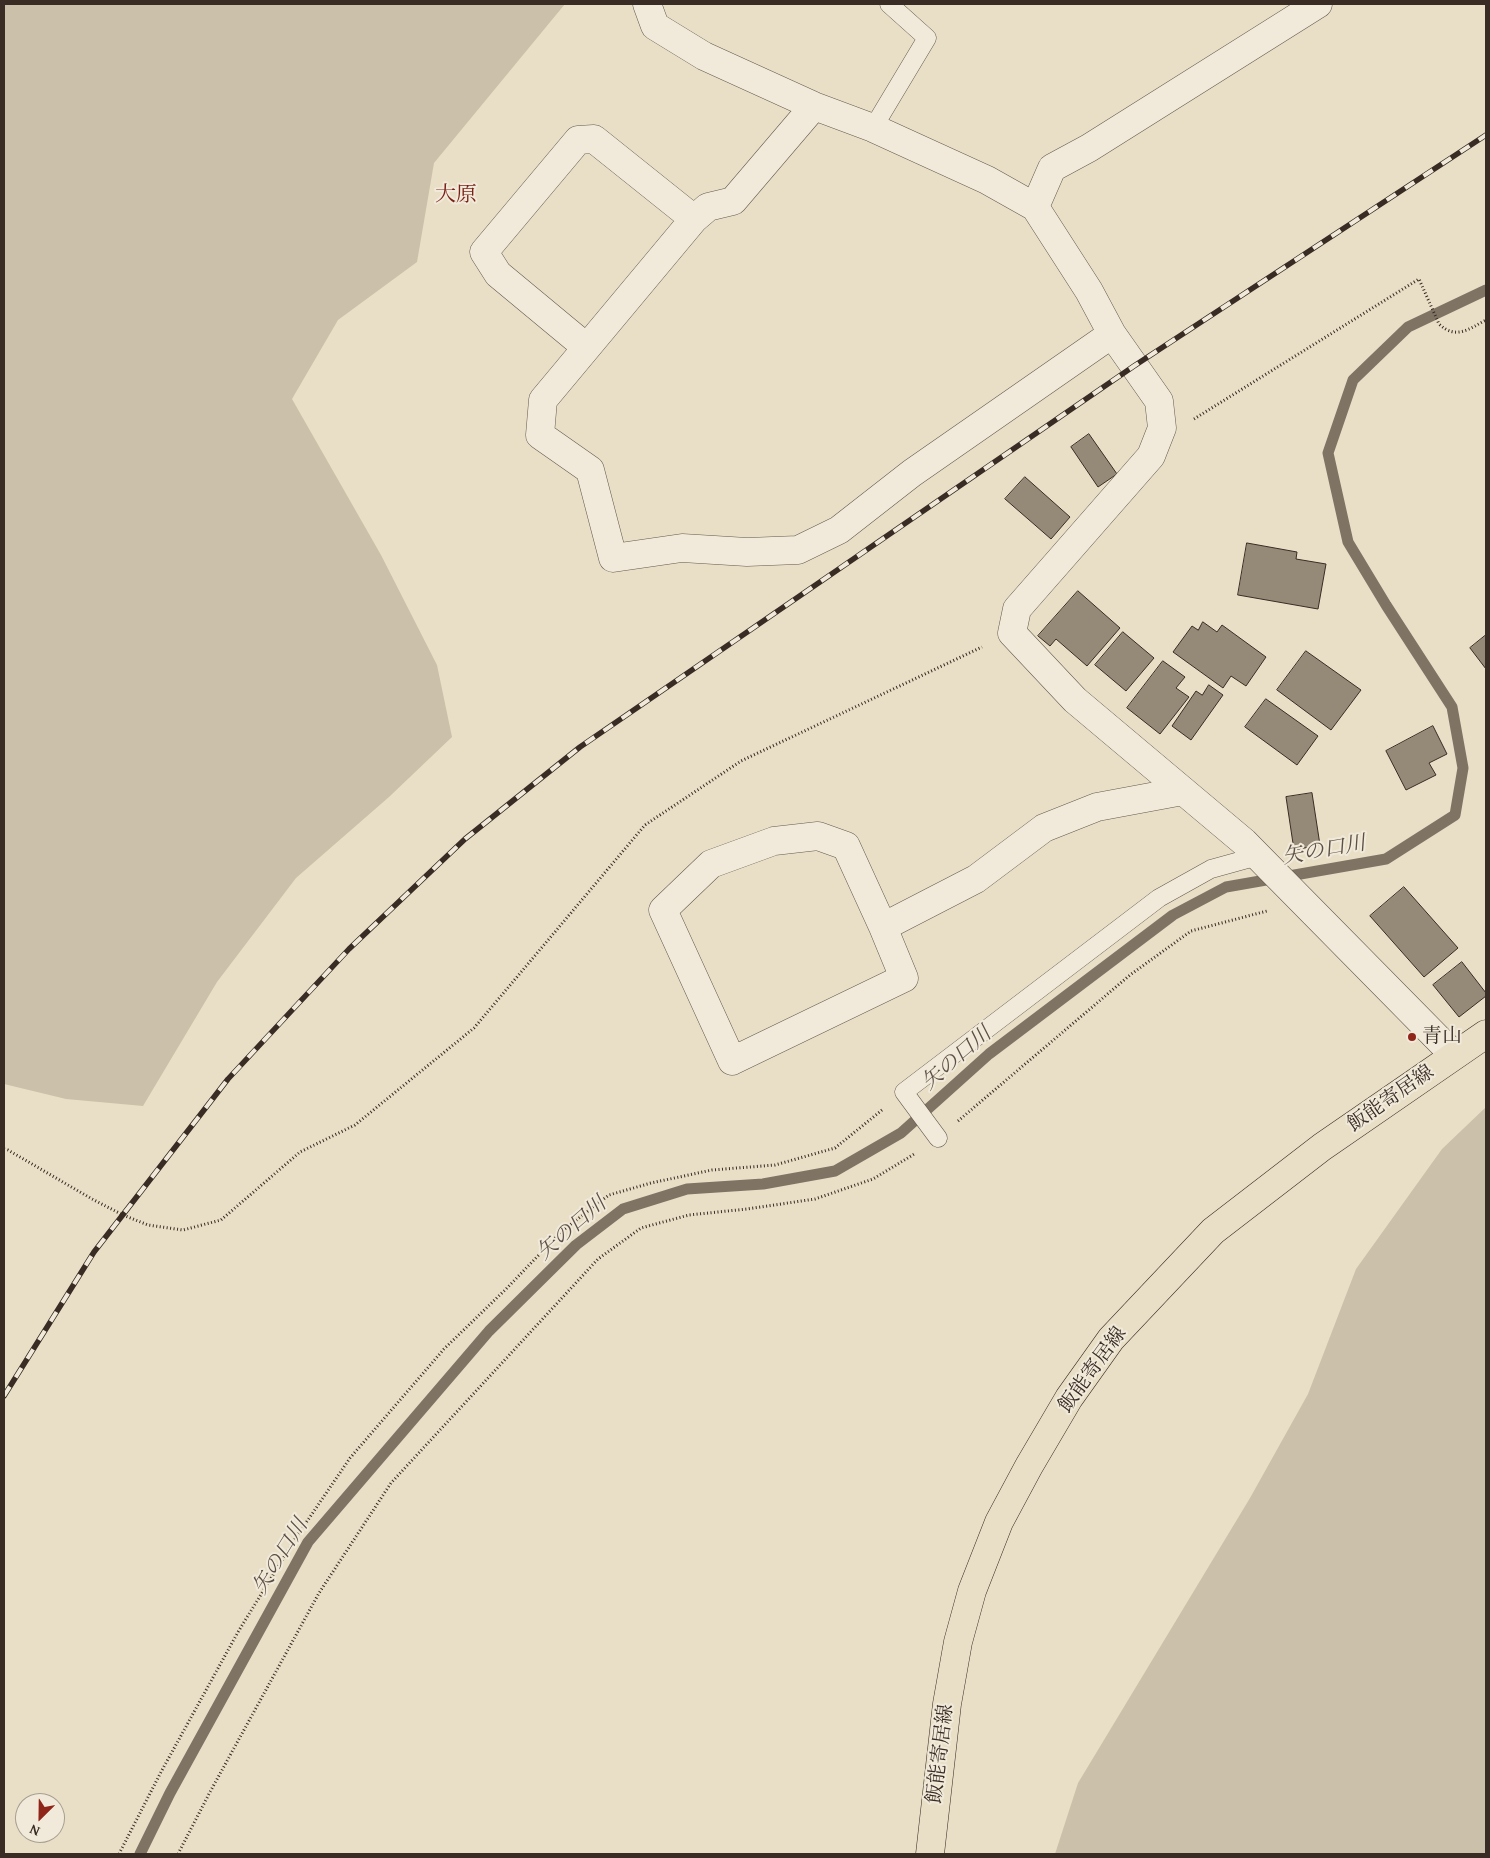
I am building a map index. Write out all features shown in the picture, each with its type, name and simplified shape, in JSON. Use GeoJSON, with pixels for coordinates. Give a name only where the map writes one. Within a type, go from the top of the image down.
{"type":"FeatureCollection","features":[{"type":"Feature","properties":{"kind":"main road","name":"飯能寄居線"},"geometry":{"type":"LineString","coordinates":[[930,1854],[947,1704],[958,1642],[972,1591],[999,1522],[1069,1398],[1111,1339],[1213,1231],[1322,1147],[1486,1034]]}},
{"type":"Feature","properties":{"kind":"street"},"geometry":{"type":"LineString","coordinates":[[646,4],[654,26],[696,51],[814,106],[873,128],[987,180],[1035,207],[1089,291],[1112,334],[1159,401],[1162,428],[1151,456],[1017,609],[1012,634],[1075,700],[1244,842],[1454,1055]]}},
{"type":"Feature","properties":{"kind":"street"},"geometry":{"type":"LineString","coordinates":[[1035,207],[1052,168],[1089,148],[1318,4]]}},
{"type":"Feature","properties":{"kind":"street"},"geometry":{"type":"LineString","coordinates":[[814,106],[732,200],[708,207],[694,219],[544,400],[540,435],[590,470],[613,558],[682,548],[747,552],[798,550],[839,530],[912,473],[1112,334]]}},
{"type":"Feature","properties":{"kind":"street"},"geometry":{"type":"LineString","coordinates":[[586,347],[498,274],[484,252],[515,214],[578,140],[594,139],[694,219]]}},
{"type":"Feature","properties":{"kind":"street"},"geometry":{"type":"LineString","coordinates":[[883,927],[976,879],[1044,828],[1097,807],[1183,791]]}},
{"type":"Feature","properties":{"kind":"street"},"geometry":{"type":"LineString","coordinates":[[818,836],[846,846],[883,927],[904,978],[732,1061],[663,910],[711,864],[774,841],[818,836]]}},
{"type":"Feature","properties":{"kind":"lane"},"geometry":{"type":"LineString","coordinates":[[873,128],[927,38],[889,4]]}},
{"type":"Feature","properties":{"kind":"lane"},"geometry":{"type":"LineString","coordinates":[[935,1134],[906,1095],[1159,898],[1211,869],[1260,858]]}},
{"type":"Feature","properties":{"kind":"path"},"geometry":{"type":"LineString","coordinates":[[1158,441],[1419,279],[1439,324],[1444,329],[1453,333],[1463,332],[1486,320]]}},
{"type":"Feature","properties":{"kind":"path"},"geometry":{"type":"LineString","coordinates":[[4,1149],[92,1199],[148,1225],[183,1230],[221,1220],[300,1152],[355,1124],[474,1028],[645,825],[741,761],[952,660],[1012,634]]}},
{"type":"Feature","properties":{"kind":"path"},"geometry":{"type":"LineString","coordinates":[[178,1854],[319,1593],[391,1483],[598,1259],[641,1228],[689,1214],[747,1209],[815,1199],[873,1179],[935,1134],[1130,975],[1191,931],[1300,900]]}},
{"type":"Feature","properties":{"kind":"path"},"geometry":{"type":"LineString","coordinates":[[119,1854],[161,1772],[238,1632],[295,1539],[350,1458],[444,1349],[562,1231],[609,1195],[651,1183],[712,1170],[775,1165],[835,1148],[906,1095]]}},
{"type":"Feature","properties":{"kind":"shaded area"},"geometry":{"type":"Polygon","coordinates":[[[4,4],[565,4],[434,163],[417,262],[338,320],[292,399],[381,555],[437,665],[452,737],[389,797],[296,878],[217,982],[143,1106],[66,1099],[4,1084],[4,4]]]}},
{"type":"Feature","properties":{"kind":"shaded area"},"geometry":{"type":"Polygon","coordinates":[[[1486,1107],[1486,1854],[1055,1854],[1078,1783],[1250,1498],[1308,1394],[1356,1269],[1442,1149],[1486,1107]]]}},
{"type":"Feature","properties":{"kind":"building"},"geometry":{"type":"Polygon","coordinates":[[[1089,434],[1117,474],[1098,487],[1071,447],[1089,434]]]}},
{"type":"Feature","properties":{"kind":"building"},"geometry":{"type":"Polygon","coordinates":[[[1025,477],[1070,517],[1051,539],[1005,499],[1025,477]]]}},
{"type":"Feature","properties":{"kind":"building"},"geometry":{"type":"Polygon","coordinates":[[[1247,543],[1297,552],[1296,559],[1326,564],[1318,609],[1238,595],[1247,543]]]}},
{"type":"Feature","properties":{"kind":"building"},"geometry":{"type":"Polygon","coordinates":[[[1078,591],[1120,628],[1087,666],[1056,639],[1050,646],[1038,636],[1078,591]]]}},
{"type":"Feature","properties":{"kind":"building"},"geometry":{"type":"Polygon","coordinates":[[[1203,622],[1217,632],[1222,625],[1266,657],[1246,686],[1231,676],[1223,688],[1173,652],[1192,626],[1198,630],[1203,622]]]}},
{"type":"Feature","properties":{"kind":"building"},"geometry":{"type":"Polygon","coordinates":[[[1123,632],[1154,658],[1126,691],[1095,665],[1123,632]]]}},
{"type":"Feature","properties":{"kind":"building"},"geometry":{"type":"Polygon","coordinates":[[[1486,635],[1486,669],[1470,648],[1486,635]]]}},
{"type":"Feature","properties":{"kind":"building"},"geometry":{"type":"Polygon","coordinates":[[[1306,651],[1361,690],[1331,730],[1277,690],[1306,651]]]}},
{"type":"Feature","properties":{"kind":"building"},"geometry":{"type":"Polygon","coordinates":[[[1163,661],[1185,677],[1176,688],[1189,697],[1160,734],[1127,708],[1163,661]]]}},
{"type":"Feature","properties":{"kind":"building"},"geometry":{"type":"Polygon","coordinates":[[[1209,685],[1223,695],[1191,740],[1172,726],[1196,691],[1202,695],[1209,685]]]}},
{"type":"Feature","properties":{"kind":"building"},"geometry":{"type":"Polygon","coordinates":[[[1266,699],[1318,736],[1297,765],[1245,727],[1266,699]]]}},
{"type":"Feature","properties":{"kind":"building"},"geometry":{"type":"Polygon","coordinates":[[[1433,726],[1447,754],[1429,763],[1436,775],[1406,790],[1386,751],[1433,726]]]}},
{"type":"Feature","properties":{"kind":"building"},"geometry":{"type":"Polygon","coordinates":[[[1312,793],[1320,845],[1294,850],[1286,797],[1312,793]]]}},
{"type":"Feature","properties":{"kind":"building"},"geometry":{"type":"Polygon","coordinates":[[[1404,887],[1458,948],[1424,977],[1370,916],[1404,887]]]}},
{"type":"Feature","properties":{"kind":"building"},"geometry":{"type":"Polygon","coordinates":[[[1462,962],[1486,993],[1486,996],[1459,1017],[1433,985],[1462,962]]]}},
{"type":"Feature","properties":{"kind":"waterway","name":"矢の口川"},"geometry":{"type":"LineString","coordinates":[[140,1854],[170,1793],[308,1542],[489,1331],[576,1245],[623,1209],[687,1189],[763,1184],[835,1171],[901,1133],[989,1054],[1173,915],[1226,887],[1386,859],[1455,815],[1463,768],[1452,707],[1348,542],[1328,453],[1353,380],[1408,327],[1486,290]]}},
{"type":"Feature","properties":{"kind":"railway"},"geometry":{"type":"LineString","coordinates":[[4,1396],[94,1252],[228,1079],[349,949],[465,839],[580,747],[1134,366],[1486,135]]}},
{"type":"Feature","properties":{"kind":"place","name":"青山"},"geometry":{"type":"Point","coordinates":[1412,1037]}},
{"type":"Feature","properties":{"kind":"district","name":"大原"},"geometry":{"type":"Point","coordinates":[456,196]}}]}
